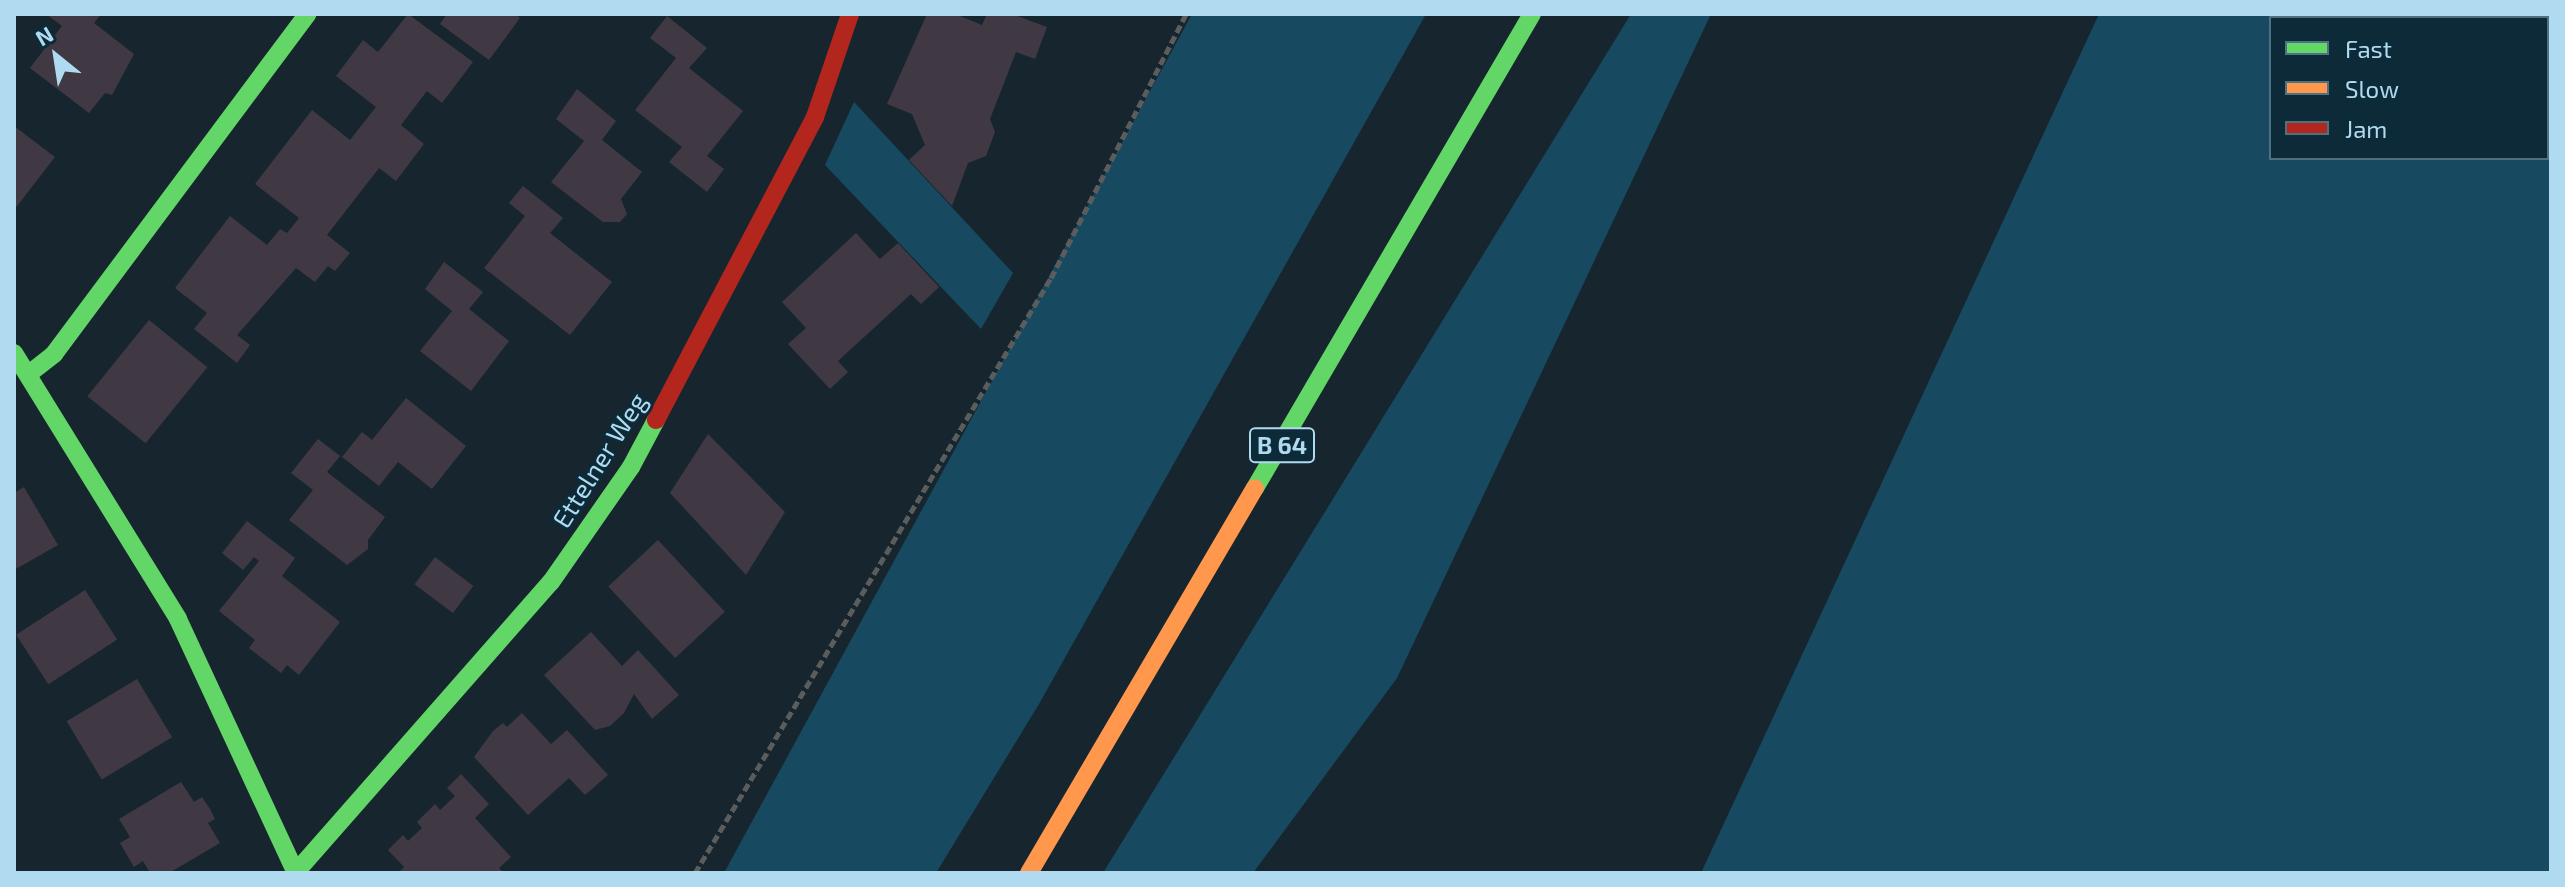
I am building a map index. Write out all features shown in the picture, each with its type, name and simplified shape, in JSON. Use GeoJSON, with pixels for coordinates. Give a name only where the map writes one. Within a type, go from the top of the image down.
{"type":"FeatureCollection","features":[{"type":"Feature","properties":{"kind":"main road"},"geometry":{"type":"LineString","coordinates":[[30,373],[54,354],[307,14]]}},
{"type":"Feature","properties":{"kind":"main road","name":"Ettelner Weg"},"geometry":{"type":"LineString","coordinates":[[14,353],[30,373],[178,619],[296,873],[551,582],[631,467],[815,117],[850,14]]}},
{"type":"Feature","properties":{"kind":"main road","name":"B 64"},"geometry":{"type":"LineString","coordinates":[[1029,873],[1532,14]]}},
{"type":"Feature","properties":{"kind":"path"},"geometry":{"type":"LineString","coordinates":[[695,873],[1051,278],[1186,14]]}},
{"type":"Feature","properties":{"kind":"shaded area"},"geometry":{"type":"Polygon","coordinates":[[[1192,14],[1426,14],[1039,704],[936,873],[724,873],[1192,14]]]}},
{"type":"Feature","properties":{"kind":"shaded area"},"geometry":{"type":"Polygon","coordinates":[[[1631,14],[1711,14],[1397,678],[1253,873],[1103,873],[1631,14]]]}},
{"type":"Feature","properties":{"kind":"shaded area"},"geometry":{"type":"Polygon","coordinates":[[[2099,14],[2551,14],[2551,873],[1701,873],[2099,14]]]}},
{"type":"Feature","properties":{"kind":"shaded area"},"geometry":{"type":"Polygon","coordinates":[[[854,102],[1013,273],[981,329],[825,165],[854,102]]]}},
{"type":"Feature","properties":{"kind":"building"},"geometry":{"type":"Polygon","coordinates":[[[46,14],[101,14],[94,23],[134,54],[112,95],[105,93],[89,113],[30,68],[62,26],[46,14]]]}},
{"type":"Feature","properties":{"kind":"building"},"geometry":{"type":"Polygon","coordinates":[[[408,14],[473,62],[442,103],[427,91],[401,125],[424,144],[396,181],[379,168],[327,235],[350,253],[335,271],[328,266],[315,282],[296,268],[237,335],[250,345],[237,363],[194,329],[207,313],[175,288],[230,216],[267,245],[280,229],[287,233],[299,218],[255,184],[312,110],[350,140],[376,107],[336,76],[363,40],[378,52],[408,14]]]}},
{"type":"Feature","properties":{"kind":"building"},"geometry":{"type":"Polygon","coordinates":[[[447,14],[515,14],[520,18],[489,60],[440,24],[447,14]]]}},
{"type":"Feature","properties":{"kind":"building"},"geometry":{"type":"Polygon","coordinates":[[[927,14],[955,14],[982,25],[987,14],[1012,14],[1047,27],[1035,59],[1016,52],[990,119],[995,132],[986,156],[968,163],[952,206],[909,160],[925,145],[912,114],[887,104],[927,14]]]}},
{"type":"Feature","properties":{"kind":"building"},"geometry":{"type":"Polygon","coordinates":[[[667,16],[707,48],[689,68],[743,111],[707,156],[724,169],[707,192],[669,162],[682,147],[635,110],[676,58],[650,38],[667,16]]]}},
{"type":"Feature","properties":{"kind":"building"},"geometry":{"type":"Polygon","coordinates":[[[577,89],[616,121],[602,140],[642,172],[621,199],[627,214],[620,222],[603,222],[551,182],[584,141],[556,119],[577,89]]]}},
{"type":"Feature","properties":{"kind":"building"},"geometry":{"type":"Polygon","coordinates":[[[14,126],[55,157],[14,210],[14,126]]]}},
{"type":"Feature","properties":{"kind":"building"},"geometry":{"type":"Polygon","coordinates":[[[523,186],[563,218],[550,233],[612,282],[570,335],[484,268],[525,216],[509,203],[523,186]]]}},
{"type":"Feature","properties":{"kind":"building"},"geometry":{"type":"Polygon","coordinates":[[[856,233],[880,259],[898,243],[939,287],[921,304],[911,294],[838,361],[848,372],[830,389],[788,344],[806,328],[782,302],[856,233]]]}},
{"type":"Feature","properties":{"kind":"building"},"geometry":{"type":"Polygon","coordinates":[[[444,262],[483,292],[469,309],[509,341],[471,391],[420,351],[452,311],[425,289],[444,262]]]}},
{"type":"Feature","properties":{"kind":"building"},"geometry":{"type":"Polygon","coordinates":[[[149,320],[207,367],[146,443],[87,396],[149,320]]]}},
{"type":"Feature","properties":{"kind":"building"},"geometry":{"type":"Polygon","coordinates":[[[406,398],[466,446],[432,489],[398,462],[379,486],[342,457],[362,432],[372,440],[406,398]]]}},
{"type":"Feature","properties":{"kind":"building"},"geometry":{"type":"Polygon","coordinates":[[[708,434],[785,512],[746,575],[670,493],[708,434]]]}},
{"type":"Feature","properties":{"kind":"building"},"geometry":{"type":"Polygon","coordinates":[[[318,439],[340,456],[327,472],[385,517],[368,540],[368,549],[347,565],[289,520],[313,490],[291,473],[318,439]]]}},
{"type":"Feature","properties":{"kind":"building"},"geometry":{"type":"Polygon","coordinates":[[[24,487],[58,545],[14,570],[14,493],[24,487]]]}},
{"type":"Feature","properties":{"kind":"building"},"geometry":{"type":"Polygon","coordinates":[[[247,521],[295,558],[282,576],[340,622],[299,675],[287,665],[281,673],[249,648],[255,640],[219,611],[259,561],[254,557],[243,570],[222,553],[247,521]]]}},
{"type":"Feature","properties":{"kind":"building"},"geometry":{"type":"Polygon","coordinates":[[[658,540],[725,612],[675,658],[608,586],[658,540]]]}},
{"type":"Feature","properties":{"kind":"building"},"geometry":{"type":"Polygon","coordinates":[[[435,557],[473,586],[453,613],[415,584],[435,557]]]}},
{"type":"Feature","properties":{"kind":"building"},"geometry":{"type":"Polygon","coordinates":[[[85,590],[117,639],[48,684],[16,635],[85,590]]]}},
{"type":"Feature","properties":{"kind":"building"},"geometry":{"type":"Polygon","coordinates":[[[591,632],[622,666],[638,650],[679,695],[652,719],[634,694],[624,713],[610,726],[595,730],[544,675],[591,632]]]}},
{"type":"Feature","properties":{"kind":"building"},"geometry":{"type":"Polygon","coordinates":[[[137,679],[172,737],[102,780],[67,721],[137,679]]]}},
{"type":"Feature","properties":{"kind":"building"},"geometry":{"type":"Polygon","coordinates":[[[522,713],[551,744],[567,730],[608,775],[585,795],[569,778],[528,815],[474,757],[493,731],[503,723],[507,727],[522,713]]]}},
{"type":"Feature","properties":{"kind":"building"},"geometry":{"type":"Polygon","coordinates":[[[461,774],[489,804],[475,818],[511,857],[499,868],[504,873],[398,873],[404,867],[388,850],[403,835],[408,841],[422,828],[417,822],[435,804],[440,810],[455,796],[447,788],[461,774]]]}},
{"type":"Feature","properties":{"kind":"building"},"geometry":{"type":"Polygon","coordinates":[[[181,782],[194,802],[202,797],[210,809],[215,819],[208,823],[220,843],[169,873],[150,873],[143,861],[134,867],[120,843],[130,837],[119,819],[181,782]]]}},
{"type":"Feature","properties":{"kind":"traffic: fast"},"geometry":{"type":"LineString","coordinates":[[30,373],[54,354],[307,14]]}},
{"type":"Feature","properties":{"kind":"traffic: fast"},"geometry":{"type":"LineString","coordinates":[[1255,488],[1532,14]]}},
{"type":"Feature","properties":{"kind":"traffic: fast"},"geometry":{"type":"LineString","coordinates":[[14,353],[178,619],[296,873]]}},
{"type":"Feature","properties":{"kind":"traffic: fast"},"geometry":{"type":"LineString","coordinates":[[296,872],[551,582],[631,467],[656,420]]}},
{"type":"Feature","properties":{"kind":"traffic: slow"},"geometry":{"type":"LineString","coordinates":[[1029,873],[1255,488]]}},
{"type":"Feature","properties":{"kind":"traffic: jam"},"geometry":{"type":"LineString","coordinates":[[656,420],[815,117],[850,14]]}}]}
